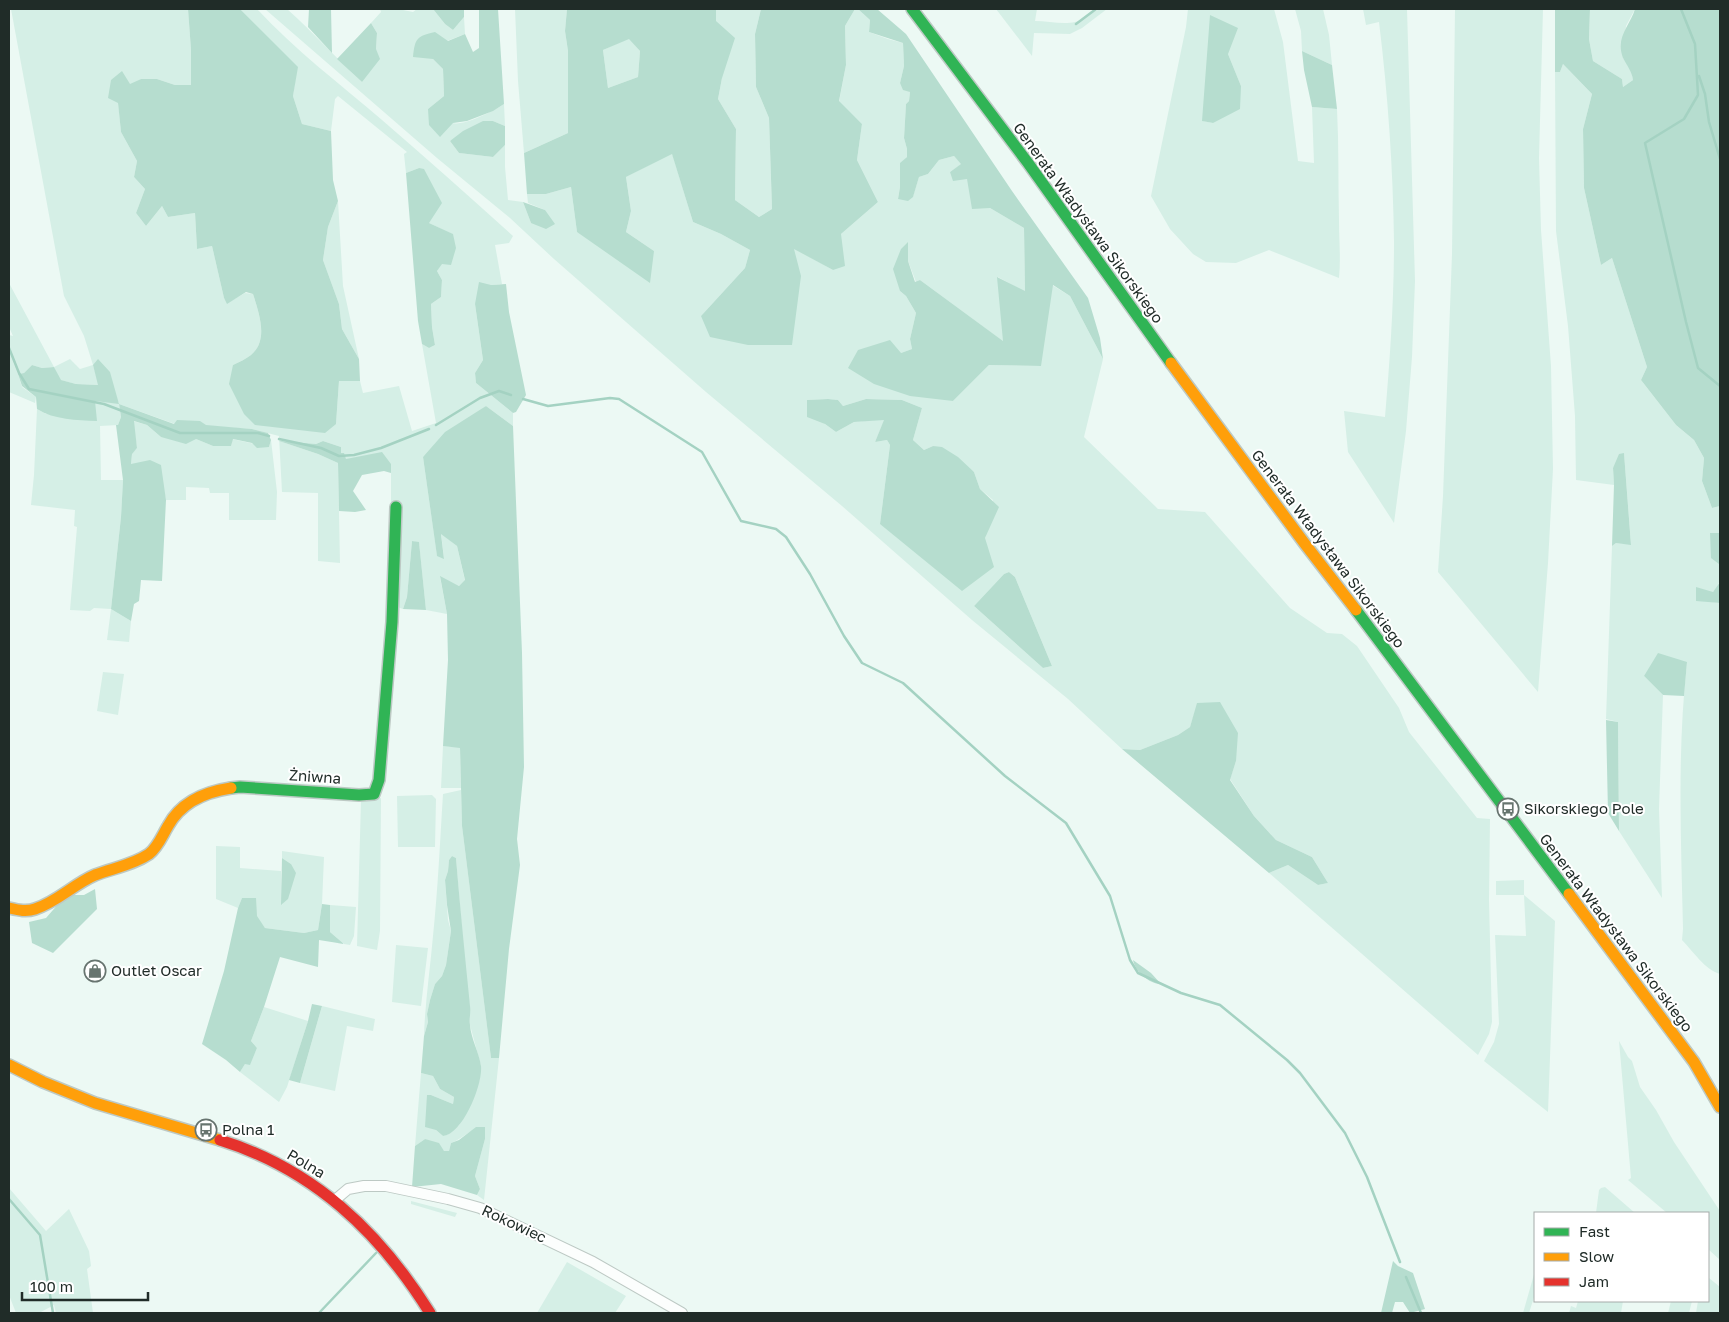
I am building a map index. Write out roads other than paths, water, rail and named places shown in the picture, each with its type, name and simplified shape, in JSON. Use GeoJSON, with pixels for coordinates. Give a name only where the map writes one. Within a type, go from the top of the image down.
{"type":"FeatureCollection","features":[{"type":"Feature","properties":{"kind":"street","name":"Generała Władysława Sikorskiego"},"geometry":{"type":"LineString","coordinates":[[912,9],[1028,163],[1131,308],[1305,544],[1355,608],[1694,1062],[1720,1107]]}},
{"type":"Feature","properties":{"kind":"street","name":"Żniwna"},"geometry":{"type":"LineString","coordinates":[[9,908],[22,911],[33,910],[46,905],[94,876],[148,855],[156,848],[180,808],[192,800],[217,790],[240,787],[359,795],[374,794],[379,780],[389,667],[396,507]]}},
{"type":"Feature","properties":{"kind":"street","name":"Polna"},"geometry":{"type":"LineString","coordinates":[[9,1065],[25,1074],[81,1098],[251,1151],[297,1175],[335,1200],[360,1221],[404,1271],[430,1313]]}},
{"type":"Feature","properties":{"kind":"street","name":"Rokowiec"},"geometry":{"type":"LineString","coordinates":[[335,1200],[348,1189],[364,1186],[386,1186],[448,1198],[480,1208],[593,1262],[682,1313]]}},
{"type":"Feature","properties":{"kind":"waterway"},"geometry":{"type":"LineString","coordinates":[[1076,24],[1096,9]]}},
{"type":"Feature","properties":{"kind":"waterway"},"geometry":{"type":"LineString","coordinates":[[1681,9],[1695,44],[1698,95],[1684,119],[1645,143],[1698,368],[1720,386]]}},
{"type":"Feature","properties":{"kind":"waterway"},"geometry":{"type":"LineString","coordinates":[[1699,76],[1705,94],[1709,122],[1720,159]]}},
{"type":"Feature","properties":{"kind":"waterway"},"geometry":{"type":"LineString","coordinates":[[9,348],[19,373],[29,389],[104,404],[180,433],[258,433],[269,436]]}},
{"type":"Feature","properties":{"kind":"waterway"},"geometry":{"type":"LineString","coordinates":[[436,425],[480,398],[499,391],[511,395]]}},
{"type":"Feature","properties":{"kind":"waterway"},"geometry":{"type":"LineString","coordinates":[[523,399],[548,406],[610,398],[619,399],[702,452],[741,521],[776,529],[786,537],[862,663],[903,683],[1005,776],[1066,823],[1110,896],[1130,960],[1138,973],[1181,993],[1220,1005],[1300,1073],[1345,1133],[1367,1177],[1400,1262]]}},
{"type":"Feature","properties":{"kind":"waterway"},"geometry":{"type":"LineString","coordinates":[[279,439],[321,448],[339,456],[354,455],[381,448],[429,429]]}},
{"type":"Feature","properties":{"kind":"waterway"},"geometry":{"type":"LineString","coordinates":[[9,1199],[40,1235],[53,1313]]}},
{"type":"Feature","properties":{"kind":"waterway"},"geometry":{"type":"LineString","coordinates":[[319,1313],[376,1253]]}},
{"type":"Feature","properties":{"kind":"waterway"},"geometry":{"type":"LineString","coordinates":[[1406,1277],[1421,1313]]}},
{"type":"Feature","properties":{"kind":"place","name":"Sikorskiego Pole"},"geometry":{"type":"Point","coordinates":[1508,809]}},
{"type":"Feature","properties":{"kind":"place","name":"Outlet Oscar"},"geometry":{"type":"Point","coordinates":[95,971]}},
{"type":"Feature","properties":{"kind":"place","name":"Polna 1"},"geometry":{"type":"Point","coordinates":[206,1130]}}]}
